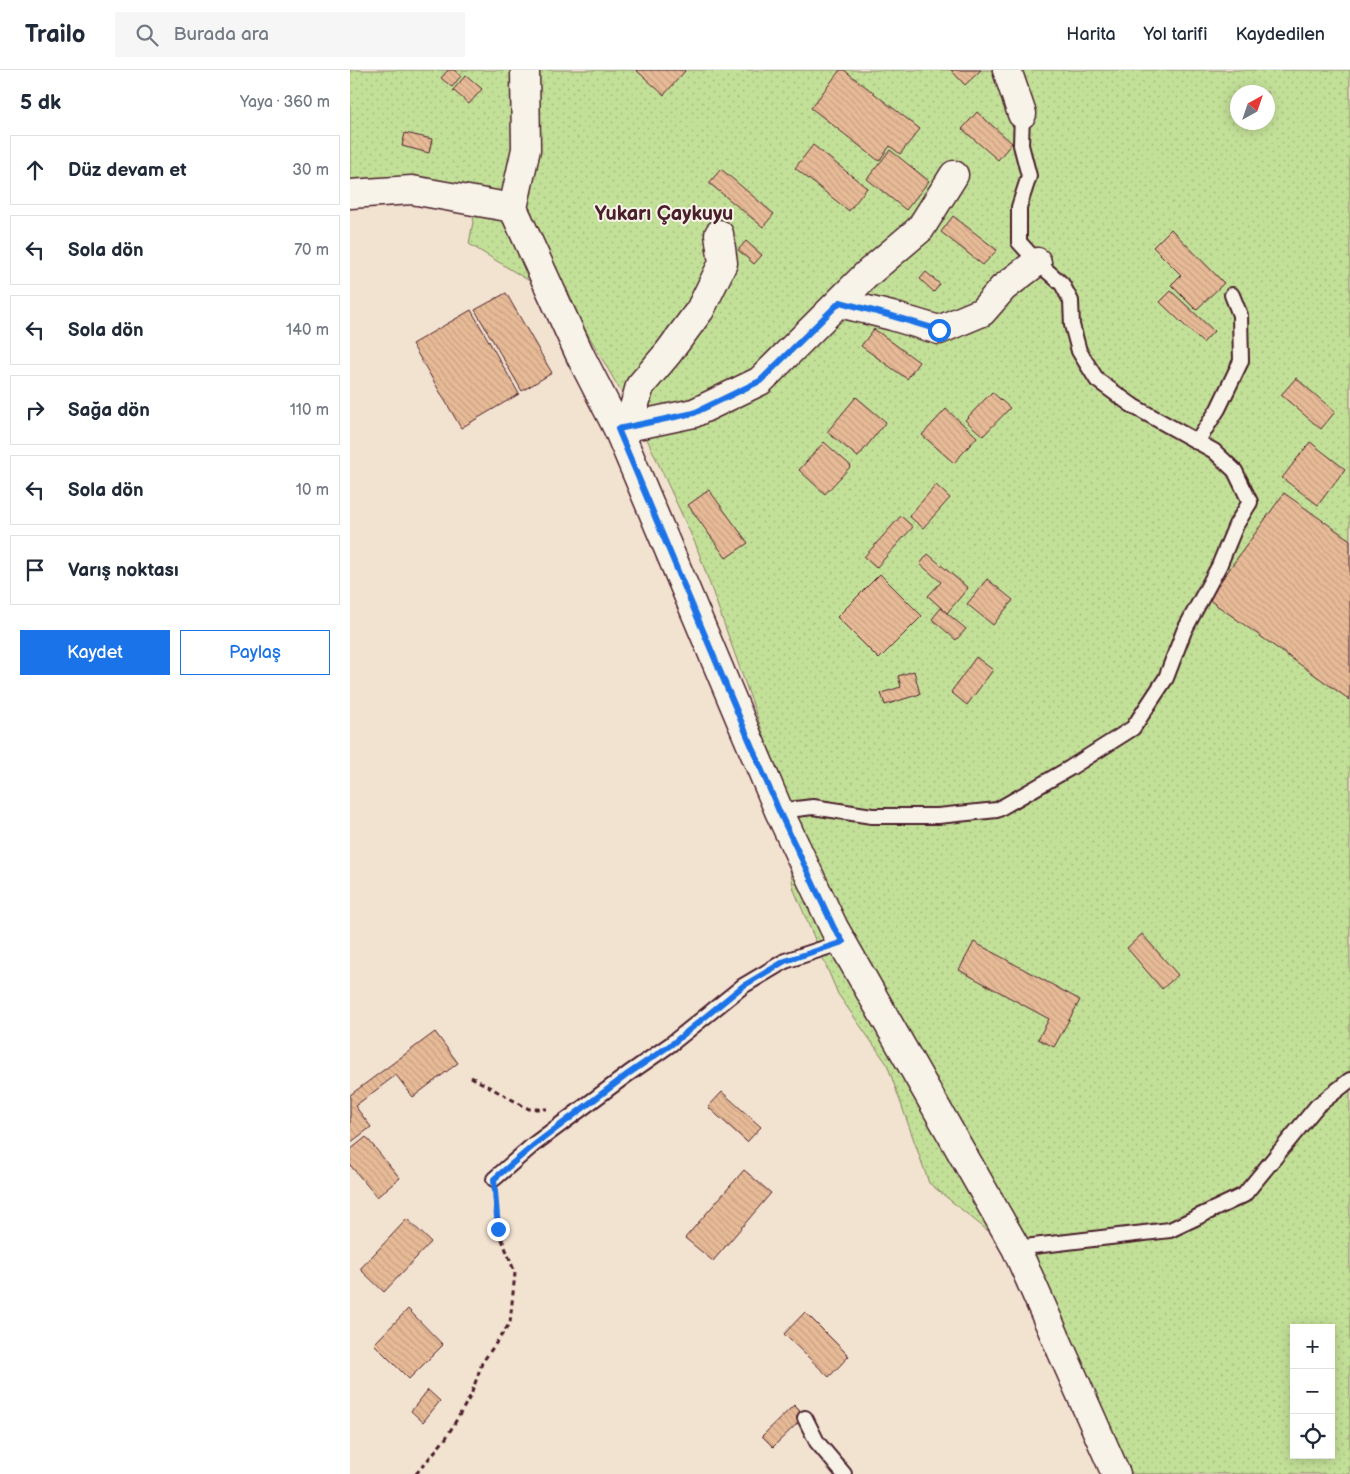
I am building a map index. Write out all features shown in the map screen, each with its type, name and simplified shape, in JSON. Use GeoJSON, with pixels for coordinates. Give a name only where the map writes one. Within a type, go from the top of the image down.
{"type":"FeatureCollection","features":[{"type":"Feature","properties":{"kind":"street"},"geometry":{"type":"LineString","coordinates":[[524,70],[526,149],[514,208],[581,357],[624,427],[779,811],[834,928],[1016,1248],[1116,1474]]}},
{"type":"Feature","properties":{"kind":"street"},"geometry":{"type":"LineString","coordinates":[[1007,70],[1022,114]]}},
{"type":"Feature","properties":{"kind":"street"},"geometry":{"type":"LineString","coordinates":[[624,427],[694,413],[760,381],[867,274],[920,229],[954,175]]}},
{"type":"Feature","properties":{"kind":"street"},"geometry":{"type":"LineString","coordinates":[[350,194],[412,190],[514,208]]}},
{"type":"Feature","properties":{"kind":"street"},"geometry":{"type":"LineString","coordinates":[[624,427],[640,386],[668,353],[700,310],[723,263],[719,234]]}},
{"type":"Feature","properties":{"kind":"street"},"geometry":{"type":"LineString","coordinates":[[840,302],[939,330],[982,312],[1003,288],[1037,262]]}},
{"type":"Feature","properties":{"kind":"lane"},"geometry":{"type":"LineString","coordinates":[[779,811],[813,806],[872,816],[938,816],[997,810],[1070,768],[1132,728],[1166,678],[1184,631],[1220,566],[1236,525],[1250,502],[1235,471],[1214,451],[1133,406],[1096,380],[1079,350],[1072,325],[1072,301],[1062,284],[1037,262],[1019,242],[1019,206],[1029,176],[1021,145],[1022,114]]}},
{"type":"Feature","properties":{"kind":"lane"},"geometry":{"type":"LineString","coordinates":[[1197,442],[1218,409],[1242,361],[1240,316],[1232,295]]}},
{"type":"Feature","properties":{"kind":"lane"},"geometry":{"type":"LineString","coordinates":[[494,1179],[580,1109],[672,1044],[743,986],[785,961],[843,942]]}},
{"type":"Feature","properties":{"kind":"lane"},"geometry":{"type":"LineString","coordinates":[[1016,1248],[1170,1230],[1244,1195],[1317,1106],[1350,1080]]}},
{"type":"Feature","properties":{"kind":"lane"},"geometry":{"type":"LineString","coordinates":[[805,1418],[817,1442],[844,1474]]}},
{"type":"Feature","properties":{"kind":"path"},"geometry":{"type":"LineString","coordinates":[[471,1078],[529,1109],[580,1109]]}},
{"type":"Feature","properties":{"kind":"path"},"geometry":{"type":"LineString","coordinates":[[416,1474],[446,1438],[471,1395],[482,1363],[510,1323],[514,1273],[498,1229],[494,1179]]}},
{"type":"Feature","properties":{"kind":"green space"},"geometry":{"type":"Polygon","coordinates":[[[350,70],[1350,70],[1350,1474],[1105,1474],[1004,1244],[929,1183],[887,1064],[838,994],[794,890],[764,736],[696,545],[641,426],[572,307],[469,244],[478,194],[350,182],[350,70]]]}},
{"type":"Feature","properties":{"kind":"building"},"geometry":{"type":"Polygon","coordinates":[[[448,70],[454,70],[461,76],[452,87],[441,78],[448,70]]]}},
{"type":"Feature","properties":{"kind":"building"},"geometry":{"type":"Polygon","coordinates":[[[636,70],[684,70],[685,71],[664,95],[636,70]]]}},
{"type":"Feature","properties":{"kind":"building"},"geometry":{"type":"Polygon","coordinates":[[[840,70],[844,70],[920,129],[900,154],[890,146],[879,161],[811,108],[840,70]]]}},
{"type":"Feature","properties":{"kind":"building"},"geometry":{"type":"Polygon","coordinates":[[[951,70],[981,70],[965,85],[951,70]]]}},
{"type":"Feature","properties":{"kind":"building"},"geometry":{"type":"Polygon","coordinates":[[[466,75],[482,89],[469,104],[453,90],[466,75]]]}},
{"type":"Feature","properties":{"kind":"building"},"geometry":{"type":"Polygon","coordinates":[[[977,112],[1012,143],[998,160],[962,129],[977,112]]]}},
{"type":"Feature","properties":{"kind":"building"},"geometry":{"type":"Polygon","coordinates":[[[405,133],[432,139],[429,153],[402,146],[405,133]]]}},
{"type":"Feature","properties":{"kind":"building"},"geometry":{"type":"Polygon","coordinates":[[[813,145],[867,188],[849,211],[795,168],[813,145]]]}},
{"type":"Feature","properties":{"kind":"building"},"geometry":{"type":"Polygon","coordinates":[[[890,150],[929,181],[906,210],[867,179],[890,150]]]}},
{"type":"Feature","properties":{"kind":"building"},"geometry":{"type":"Polygon","coordinates":[[[721,169],[774,214],[763,227],[709,183],[721,169]]]}},
{"type":"Feature","properties":{"kind":"building"},"geometry":{"type":"Polygon","coordinates":[[[953,216],[997,250],[983,265],[941,232],[953,216]]]}},
{"type":"Feature","properties":{"kind":"building"},"geometry":{"type":"Polygon","coordinates":[[[1171,229],[1224,283],[1196,310],[1171,285],[1181,275],[1153,247],[1171,229]]]}},
{"type":"Feature","properties":{"kind":"building"},"geometry":{"type":"Polygon","coordinates":[[[746,241],[762,255],[754,264],[738,250],[746,241]]]}},
{"type":"Feature","properties":{"kind":"building"},"geometry":{"type":"Polygon","coordinates":[[[926,272],[940,284],[934,292],[920,279],[926,272]]]}},
{"type":"Feature","properties":{"kind":"building"},"geometry":{"type":"Polygon","coordinates":[[[1171,291],[1214,331],[1203,343],[1160,302],[1171,291]]]}},
{"type":"Feature","properties":{"kind":"building"},"geometry":{"type":"Polygon","coordinates":[[[506,293],[552,373],[522,391],[475,310],[506,293]]]}},
{"type":"Feature","properties":{"kind":"building"},"geometry":{"type":"Polygon","coordinates":[[[471,310],[519,394],[461,428],[412,344],[471,310]]]}},
{"type":"Feature","properties":{"kind":"building"},"geometry":{"type":"Polygon","coordinates":[[[874,329],[919,362],[907,379],[861,346],[874,329]]]}},
{"type":"Feature","properties":{"kind":"building"},"geometry":{"type":"Polygon","coordinates":[[[1296,378],[1335,412],[1321,429],[1281,395],[1296,378]]]}},
{"type":"Feature","properties":{"kind":"building"},"geometry":{"type":"Polygon","coordinates":[[[992,392],[1010,408],[983,436],[965,420],[992,392]]]}},
{"type":"Feature","properties":{"kind":"building"},"geometry":{"type":"Polygon","coordinates":[[[856,397],[886,422],[858,457],[827,432],[856,397]]]}},
{"type":"Feature","properties":{"kind":"building"},"geometry":{"type":"Polygon","coordinates":[[[946,409],[977,437],[954,463],[922,435],[946,409]]]}},
{"type":"Feature","properties":{"kind":"building"},"geometry":{"type":"Polygon","coordinates":[[[824,442],[851,466],[825,494],[799,470],[824,442]]]}},
{"type":"Feature","properties":{"kind":"building"},"geometry":{"type":"Polygon","coordinates":[[[1310,442],[1345,469],[1318,505],[1282,478],[1310,442]]]}},
{"type":"Feature","properties":{"kind":"building"},"geometry":{"type":"Polygon","coordinates":[[[936,485],[950,498],[923,528],[909,516],[936,485]]]}},
{"type":"Feature","properties":{"kind":"building"},"geometry":{"type":"Polygon","coordinates":[[[709,490],[748,543],[726,558],[688,505],[709,490]]]}},
{"type":"Feature","properties":{"kind":"building"},"geometry":{"type":"Polygon","coordinates":[[[1284,493],[1350,540],[1350,700],[1208,599],[1284,493]]]}},
{"type":"Feature","properties":{"kind":"building"},"geometry":{"type":"Polygon","coordinates":[[[901,516],[913,527],[876,568],[864,557],[901,516]]]}},
{"type":"Feature","properties":{"kind":"building"},"geometry":{"type":"Polygon","coordinates":[[[928,554],[968,588],[947,613],[928,596],[941,582],[920,564],[928,554]]]}},
{"type":"Feature","properties":{"kind":"building"},"geometry":{"type":"Polygon","coordinates":[[[880,574],[922,616],[879,659],[837,617],[880,574]]]}},
{"type":"Feature","properties":{"kind":"building"},"geometry":{"type":"Polygon","coordinates":[[[987,579],[1013,600],[993,625],[967,604],[987,579]]]}},
{"type":"Feature","properties":{"kind":"building"},"geometry":{"type":"Polygon","coordinates":[[[941,608],[966,629],[956,640],[932,619],[941,608]]]}},
{"type":"Feature","properties":{"kind":"building"},"geometry":{"type":"Polygon","coordinates":[[[976,657],[993,670],[967,705],[951,692],[976,657]]]}},
{"type":"Feature","properties":{"kind":"building"},"geometry":{"type":"Polygon","coordinates":[[[914,671],[920,694],[885,705],[881,693],[901,687],[898,676],[914,671]]]}},
{"type":"Feature","properties":{"kind":"building"},"geometry":{"type":"Polygon","coordinates":[[[1142,934],[1178,975],[1162,989],[1127,948],[1142,934]]]}},
{"type":"Feature","properties":{"kind":"building"},"geometry":{"type":"Polygon","coordinates":[[[974,942],[1080,1000],[1054,1047],[1038,1039],[1049,1019],[959,970],[974,942]]]}},
{"type":"Feature","properties":{"kind":"building"},"geometry":{"type":"Polygon","coordinates":[[[435,1032],[458,1063],[413,1097],[396,1075],[355,1106],[371,1127],[350,1143],[350,1095],[435,1032]]]}},
{"type":"Feature","properties":{"kind":"building"},"geometry":{"type":"Polygon","coordinates":[[[722,1092],[761,1127],[747,1142],[708,1107],[722,1092]]]}},
{"type":"Feature","properties":{"kind":"building"},"geometry":{"type":"Polygon","coordinates":[[[366,1137],[400,1178],[377,1197],[350,1165],[350,1150],[366,1137]]]}},
{"type":"Feature","properties":{"kind":"building"},"geometry":{"type":"Polygon","coordinates":[[[744,1170],[771,1193],[713,1261],[685,1238],[744,1170]]]}},
{"type":"Feature","properties":{"kind":"building"},"geometry":{"type":"Polygon","coordinates":[[[407,1219],[431,1242],[384,1292],[360,1269],[407,1219]]]}},
{"type":"Feature","properties":{"kind":"building"},"geometry":{"type":"Polygon","coordinates":[[[408,1309],[443,1345],[409,1379],[374,1344],[408,1309]]]}},
{"type":"Feature","properties":{"kind":"building"},"geometry":{"type":"Polygon","coordinates":[[[805,1312],[849,1356],[829,1377],[784,1334],[805,1312]]]}},
{"type":"Feature","properties":{"kind":"building"},"geometry":{"type":"Polygon","coordinates":[[[428,1390],[440,1401],[423,1422],[411,1411],[428,1390]]]}},
{"type":"Feature","properties":{"kind":"building"},"geometry":{"type":"Polygon","coordinates":[[[794,1405],[805,1416],[773,1447],[762,1436],[794,1405]]]}},
{"type":"Feature","properties":{"kind":"district","name":"Yukarı Çaykuyu"},"geometry":{"type":"Point","coordinates":[664,214]}},
{"type":"Feature","properties":{"kind":"route"},"geometry":{"type":"LineString","coordinates":[[498,1229],[494,1179],[533,1146],[580,1109],[672,1044],[743,986],[785,961],[843,942],[834,928],[779,811],[618,429],[629,425],[694,413],[760,381],[840,302],[939,330]]}}]}
